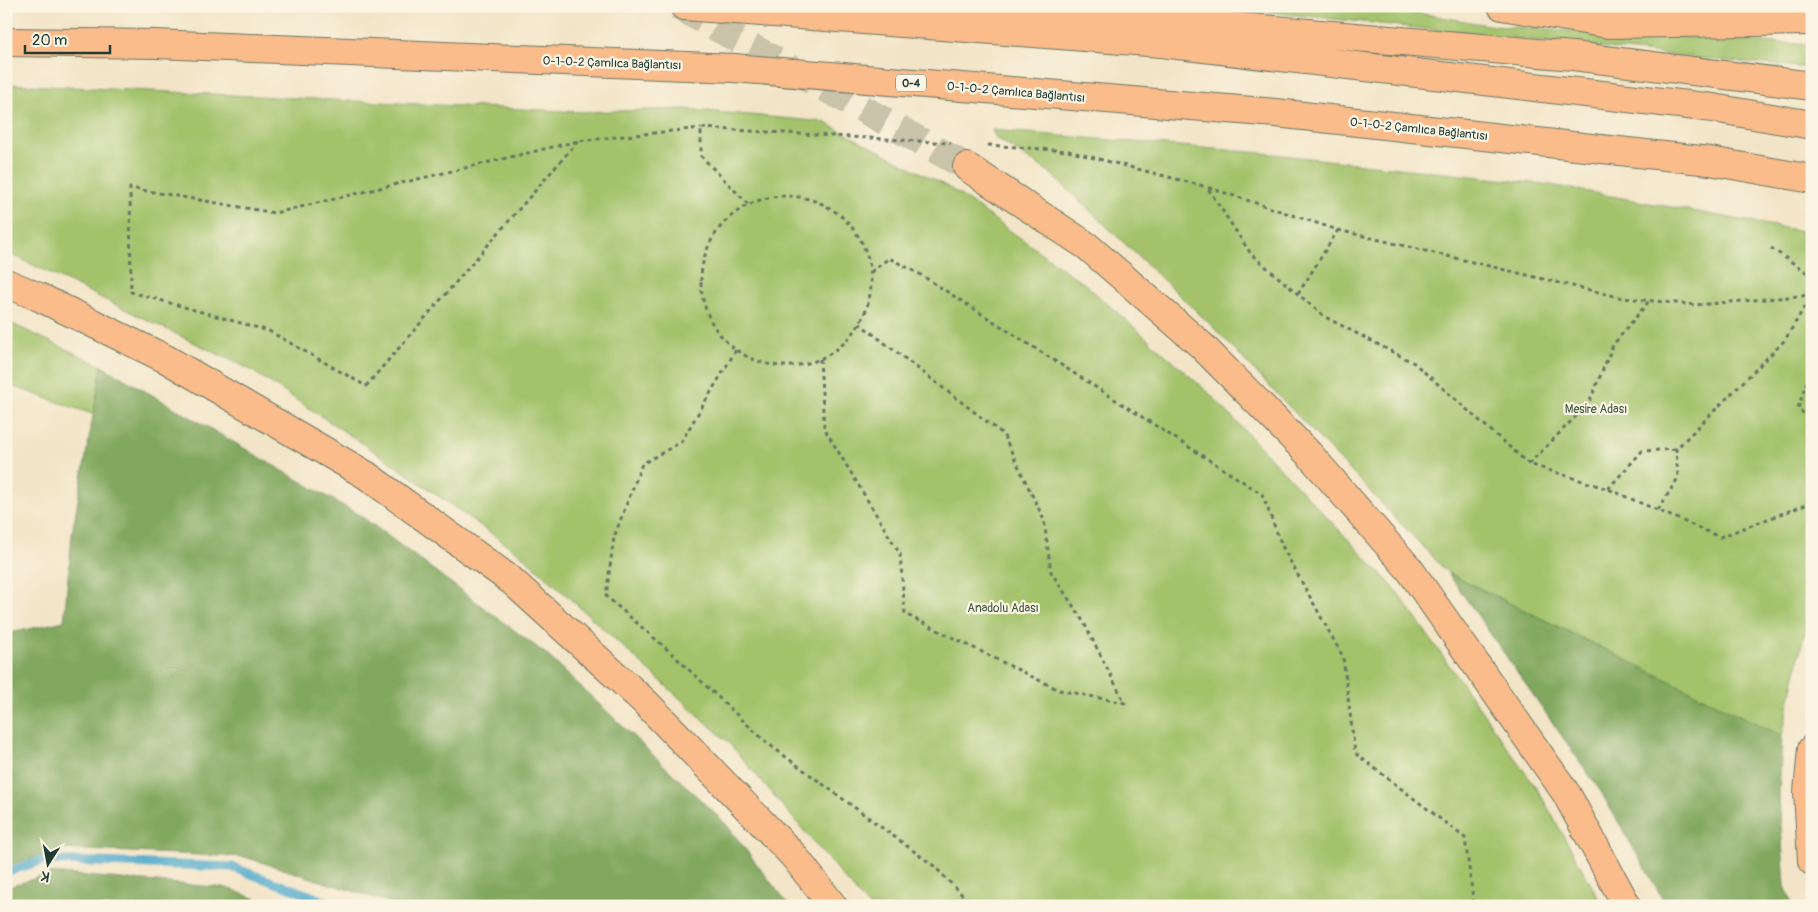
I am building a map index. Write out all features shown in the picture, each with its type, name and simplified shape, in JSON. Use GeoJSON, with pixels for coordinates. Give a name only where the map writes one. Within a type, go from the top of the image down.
{"type":"FeatureCollection","features":[{"type":"Feature","properties":{"kind":"highway"},"geometry":{"type":"LineString","coordinates":[[684,6],[1161,43],[1713,108],[1812,125]]}},
{"type":"Feature","properties":{"kind":"highway"},"geometry":{"type":"LineString","coordinates":[[946,6],[1206,24],[1573,56],[1812,86]]}},
{"type":"Feature","properties":{"kind":"highway"},"geometry":{"type":"LineString","coordinates":[[1502,6],[1608,24],[1812,21]]}},
{"type":"Feature","properties":{"kind":"highway","name":"O-1-O-2 Çamlıca Bağlantısı"},"geometry":{"type":"LineString","coordinates":[[6,42],[156,44],[734,68],[1286,114],[1710,161],[1812,180]]}},
{"type":"Feature","properties":{"kind":"highway"},"geometry":{"type":"LineString","coordinates":[[974,156],[1087,246],[1201,345],[1309,454],[1410,570],[1566,793],[1627,906]]}},
{"type":"Feature","properties":{"kind":"highway"},"geometry":{"type":"LineString","coordinates":[[6,283],[166,358],[366,475],[512,581],[645,702],[793,855],[833,906]]}},
{"type":"Feature","properties":{"kind":"highway"},"geometry":{"type":"LineString","coordinates":[[1812,749],[1808,792],[1812,861]]}},
{"type":"Feature","properties":{"kind":"path"},"geometry":{"type":"LineString","coordinates":[[701,128],[701,156],[748,204]]}},
{"type":"Feature","properties":{"kind":"path"},"geometry":{"type":"LineString","coordinates":[[578,141],[366,386],[269,331],[131,292],[130,188],[275,213],[578,141],[701,128],[952,143]]}},
{"type":"Feature","properties":{"kind":"path"},"geometry":{"type":"LineString","coordinates":[[974,156],[1068,151],[1207,187],[1338,230],[1623,298],[1696,305],[1812,295]]}},
{"type":"Feature","properties":{"kind":"path"},"geometry":{"type":"LineString","coordinates":[[1207,187],[1251,254],[1325,317],[1414,363],[1529,464],[1608,489],[1720,536],[1805,505],[1812,499]]}},
{"type":"Feature","properties":{"kind":"path"},"geometry":{"type":"LineString","coordinates":[[774,197],[802,197],[827,207],[848,223],[863,246],[871,272],[870,299],[860,324],[842,345],[820,359],[791,366],[762,363],[736,350],[715,329],[703,303],[701,274],[708,246],[725,222],[748,204],[774,197]]}},
{"type":"Feature","properties":{"kind":"path"},"geometry":{"type":"LineString","coordinates":[[1298,294],[1338,230]]}},
{"type":"Feature","properties":{"kind":"path"},"geometry":{"type":"LineString","coordinates":[[1771,248],[1812,276]]}},
{"type":"Feature","properties":{"kind":"path"},"geometry":{"type":"LineString","coordinates":[[871,272],[889,258],[918,273],[1262,494],[1283,548],[1343,657],[1355,753],[1465,838],[1474,906]]}},
{"type":"Feature","properties":{"kind":"path"},"geometry":{"type":"LineString","coordinates":[[1608,489],[1642,451],[1676,449],[1785,340],[1812,295]]}},
{"type":"Feature","properties":{"kind":"path"},"geometry":{"type":"LineString","coordinates":[[1529,464],[1589,403],[1613,345],[1650,301]]}},
{"type":"Feature","properties":{"kind":"path"},"geometry":{"type":"LineString","coordinates":[[820,359],[824,428],[900,554],[905,614],[1059,690],[1125,703],[1083,620],[1051,572],[1044,520],[1003,434],[860,324]]}},
{"type":"Feature","properties":{"kind":"path"},"geometry":{"type":"LineString","coordinates":[[736,350],[681,442],[642,464],[614,537],[606,596],[767,743],[934,866],[973,906]]}},
{"type":"Feature","properties":{"kind":"path"},"geometry":{"type":"LineString","coordinates":[[1812,366],[1798,408],[1812,422]]}},
{"type":"Feature","properties":{"kind":"path"},"geometry":{"type":"LineString","coordinates":[[1658,510],[1678,478],[1676,449]]}},
{"type":"Feature","properties":{"kind":"green space"},"geometry":{"type":"Polygon","coordinates":[[[1212,6],[1378,6],[1493,26],[1812,45],[1812,68],[1728,61],[1212,6]]]}},
{"type":"Feature","properties":{"kind":"green space","name":"Anadolu Adası"},"geometry":{"type":"Polygon","coordinates":[[[6,84],[582,112],[685,109],[824,122],[960,195],[1086,285],[1210,394],[1395,589],[1539,792],[1603,906],[868,906],[729,743],[522,555],[389,461],[251,370],[6,252],[6,84]]]}},
{"type":"Feature","properties":{"kind":"green space","name":"Mesire Adası"},"geometry":{"type":"Polygon","coordinates":[[[992,130],[1273,154],[1551,185],[1812,233],[1812,621],[1803,638],[1782,736],[1448,573],[1211,325],[1048,171],[996,138],[992,130]]]}},
{"type":"Feature","properties":{"kind":"green space"},"geometry":{"type":"Polygon","coordinates":[[[6,321],[102,366],[95,415],[6,384],[6,321]]]}},
{"type":"Feature","properties":{"kind":"green space"},"geometry":{"type":"Polygon","coordinates":[[[102,366],[361,516],[546,654],[726,824],[789,906],[400,906],[245,857],[63,849],[6,866],[6,634],[64,621],[72,534],[102,366]]]}},
{"type":"Feature","properties":{"kind":"green space"},"geometry":{"type":"Polygon","coordinates":[[[1448,573],[1782,736],[1779,796],[1785,886],[1793,906],[1667,906],[1601,792],[1448,573]]]}},
{"type":"Feature","properties":{"kind":"green space"},"geometry":{"type":"Polygon","coordinates":[[[51,873],[227,888],[275,906],[6,906],[6,888],[51,873]]]}},
{"type":"Feature","properties":{"kind":"waterway"},"geometry":{"type":"LineString","coordinates":[[6,872],[44,860],[232,867],[339,906]]}},
{"type":"Feature","properties":{"kind":"tunnel"},"geometry":{"type":"LineString","coordinates":[[678,6],[967,167]]}}]}
